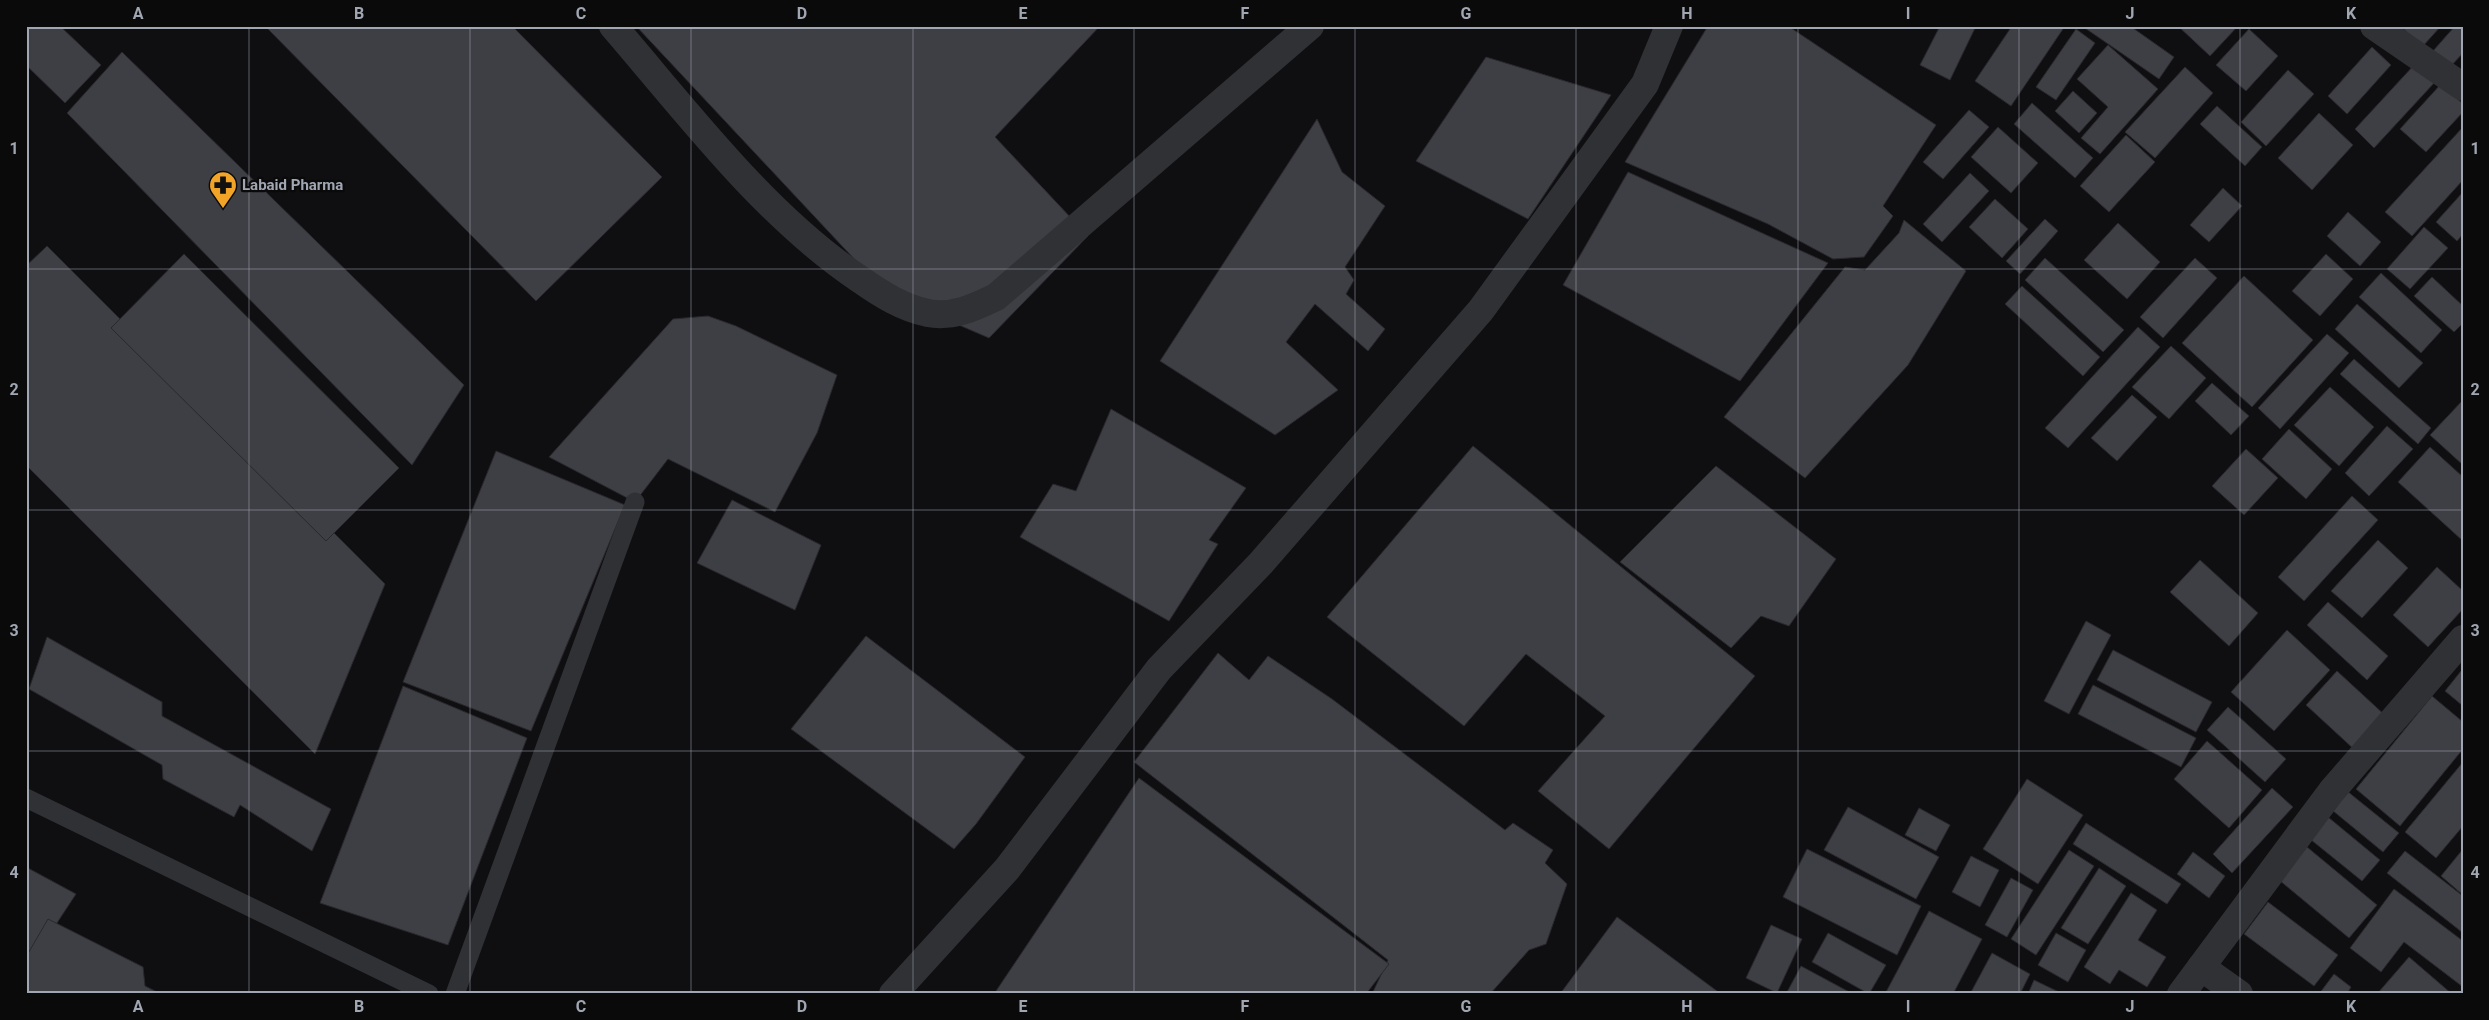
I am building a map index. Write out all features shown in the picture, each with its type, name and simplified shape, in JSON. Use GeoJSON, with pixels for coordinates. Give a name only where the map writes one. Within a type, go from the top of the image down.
{"type":"FeatureCollection","features":[{"type":"Feature","properties":{"kind":"street"},"geometry":{"type":"LineString","coordinates":[[613,26],[775,210],[837,264],[889,299],[929,313],[965,312],[996,297],[1310,26]]}},
{"type":"Feature","properties":{"kind":"street"},"geometry":{"type":"LineString","coordinates":[[893,994],[1006,869],[1159,669],[1261,563],[1481,310],[1646,84],[1668,26]]}},
{"type":"Feature","properties":{"kind":"street"},"geometry":{"type":"LineString","coordinates":[[2374,26],[2463,87]]}},
{"type":"Feature","properties":{"kind":"street"},"geometry":{"type":"LineString","coordinates":[[2180,994],[2331,792],[2463,639]]}},
{"type":"Feature","properties":{"kind":"street"},"geometry":{"type":"LineString","coordinates":[[2200,967],[2239,994]]}},
{"type":"Feature","properties":{"kind":"lane"},"geometry":{"type":"LineString","coordinates":[[454,994],[635,502]]}},
{"type":"Feature","properties":{"kind":"lane"},"geometry":{"type":"LineString","coordinates":[[26,798],[429,994]]}},
{"type":"Feature","properties":{"kind":"building"},"geometry":{"type":"Polygon","coordinates":[[[26,26],[60,26],[101,65],[65,103],[26,65],[26,26]]]}},
{"type":"Feature","properties":{"kind":"building"},"geometry":{"type":"Polygon","coordinates":[[[265,26],[512,26],[662,177],[536,301],[265,26]]]}},
{"type":"Feature","properties":{"kind":"building"},"geometry":{"type":"Polygon","coordinates":[[[636,26],[1100,26],[995,137],[1088,236],[989,338],[887,294],[636,26]]]}},
{"type":"Feature","properties":{"kind":"building"},"geometry":{"type":"Polygon","coordinates":[[[1708,26],[1788,26],[1936,125],[1883,206],[1893,216],[1864,257],[1833,259],[1768,224],[1625,162],[1708,26]]]}},
{"type":"Feature","properties":{"kind":"building"},"geometry":{"type":"Polygon","coordinates":[[[1940,26],[1976,26],[1950,80],[1920,65],[1940,26]]]}},
{"type":"Feature","properties":{"kind":"building"},"geometry":{"type":"Polygon","coordinates":[[[2012,26],[2065,26],[2011,106],[1975,81],[2012,26]]]}},
{"type":"Feature","properties":{"kind":"building"},"geometry":{"type":"Polygon","coordinates":[[[2082,26],[2130,26],[2174,57],[2159,79],[2082,26]]]}},
{"type":"Feature","properties":{"kind":"building"},"geometry":{"type":"Polygon","coordinates":[[[2178,26],[2238,26],[2210,56],[2178,26]]]}},
{"type":"Feature","properties":{"kind":"building"},"geometry":{"type":"Polygon","coordinates":[[[2400,26],[2441,26],[2423,46],[2400,26]]]}},
{"type":"Feature","properties":{"kind":"building"},"geometry":{"type":"Polygon","coordinates":[[[2455,26],[2463,26],[2463,53],[2450,67],[2433,51],[2455,26]]]}},
{"type":"Feature","properties":{"kind":"building"},"geometry":{"type":"Polygon","coordinates":[[[2076,29],[2095,43],[2056,100],[2036,87],[2076,29]]]}},
{"type":"Feature","properties":{"kind":"building"},"geometry":{"type":"Polygon","coordinates":[[[2249,29],[2278,56],[2246,91],[2216,65],[2249,29]]]}},
{"type":"Feature","properties":{"kind":"building"},"geometry":{"type":"Polygon","coordinates":[[[2108,45],[2158,89],[2100,154],[2081,138],[2108,107],[2077,79],[2108,45]]]}},
{"type":"Feature","properties":{"kind":"building"},"geometry":{"type":"Polygon","coordinates":[[[2372,47],[2391,65],[2347,114],[2328,96],[2372,47]]]}},
{"type":"Feature","properties":{"kind":"building","name":"Labaid Pharma"},"geometry":{"type":"Polygon","coordinates":[[[122,52],[464,385],[412,465],[67,113],[122,52]]]}},
{"type":"Feature","properties":{"kind":"building"},"geometry":{"type":"Polygon","coordinates":[[[1486,57],[1611,95],[1528,219],[1416,161],[1486,57]]]}},
{"type":"Feature","properties":{"kind":"building"},"geometry":{"type":"Polygon","coordinates":[[[2415,64],[2435,82],[2374,148],[2355,129],[2415,64]]]}},
{"type":"Feature","properties":{"kind":"building"},"geometry":{"type":"Polygon","coordinates":[[[2185,67],[2213,93],[2155,158],[2125,132],[2185,67]]]}},
{"type":"Feature","properties":{"kind":"building"},"geometry":{"type":"Polygon","coordinates":[[[2288,70],[2314,94],[2266,146],[2241,122],[2288,70]]]}},
{"type":"Feature","properties":{"kind":"building"},"geometry":{"type":"Polygon","coordinates":[[[2441,84],[2463,104],[2463,112],[2426,152],[2400,129],[2441,84]]]}},
{"type":"Feature","properties":{"kind":"building"},"geometry":{"type":"Polygon","coordinates":[[[2073,91],[2097,113],[2079,133],[2055,111],[2073,91]]]}},
{"type":"Feature","properties":{"kind":"building"},"geometry":{"type":"Polygon","coordinates":[[[2032,103],[2093,158],[2075,178],[2014,124],[2032,103]]]}},
{"type":"Feature","properties":{"kind":"building"},"geometry":{"type":"Polygon","coordinates":[[[2217,106],[2262,147],[2245,166],[2200,124],[2217,106]]]}},
{"type":"Feature","properties":{"kind":"building"},"geometry":{"type":"Polygon","coordinates":[[[1969,110],[1989,127],[1943,179],[1923,162],[1969,110]]]}},
{"type":"Feature","properties":{"kind":"building"},"geometry":{"type":"Polygon","coordinates":[[[2319,113],[2353,145],[2312,190],[2278,158],[2319,113]]]}},
{"type":"Feature","properties":{"kind":"building"},"geometry":{"type":"Polygon","coordinates":[[[1317,119],[1342,172],[1385,206],[1345,267],[1354,280],[1346,294],[1385,329],[1368,351],[1315,304],[1286,342],[1338,390],[1275,435],[1160,361],[1317,119]]]}},
{"type":"Feature","properties":{"kind":"building"},"geometry":{"type":"Polygon","coordinates":[[[1998,127],[2038,163],[2011,193],[1971,157],[1998,127]]]}},
{"type":"Feature","properties":{"kind":"building"},"geometry":{"type":"Polygon","coordinates":[[[2463,127],[2463,180],[2412,236],[2385,212],[2463,127]]]}},
{"type":"Feature","properties":{"kind":"building"},"geometry":{"type":"Polygon","coordinates":[[[2126,135],[2155,162],[2109,212],[2080,186],[2126,135]]]}},
{"type":"Feature","properties":{"kind":"building"},"geometry":{"type":"Polygon","coordinates":[[[1628,172],[1828,263],[1740,381],[1563,285],[1628,172]]]}},
{"type":"Feature","properties":{"kind":"building"},"geometry":{"type":"Polygon","coordinates":[[[1970,173],[1989,191],[1942,242],[1923,224],[1970,173]]]}},
{"type":"Feature","properties":{"kind":"building"},"geometry":{"type":"Polygon","coordinates":[[[2223,188],[2242,206],[2209,242],[2190,225],[2223,188]]]}},
{"type":"Feature","properties":{"kind":"building"},"geometry":{"type":"Polygon","coordinates":[[[2463,192],[2463,234],[2457,241],[2436,222],[2463,192]]]}},
{"type":"Feature","properties":{"kind":"building"},"geometry":{"type":"Polygon","coordinates":[[[1995,199],[2028,229],[2002,258],[1969,227],[1995,199]]]}},
{"type":"Feature","properties":{"kind":"building"},"geometry":{"type":"Polygon","coordinates":[[[2348,212],[2381,242],[2360,266],[2327,236],[2348,212]]]}},
{"type":"Feature","properties":{"kind":"building"},"geometry":{"type":"Polygon","coordinates":[[[2045,219],[2058,231],[2020,274],[2006,261],[2045,219]]]}},
{"type":"Feature","properties":{"kind":"building"},"geometry":{"type":"Polygon","coordinates":[[[1904,220],[1966,271],[1908,365],[1805,478],[1724,417],[1845,267],[1865,270],[1899,233],[1904,220]]]}},
{"type":"Feature","properties":{"kind":"building"},"geometry":{"type":"Polygon","coordinates":[[[2118,223],[2160,262],[2127,299],[2084,260],[2118,223]]]}},
{"type":"Feature","properties":{"kind":"building"},"geometry":{"type":"Polygon","coordinates":[[[2424,227],[2448,248],[2410,289],[2387,269],[2424,227]]]}},
{"type":"Feature","properties":{"kind":"building"},"geometry":{"type":"Polygon","coordinates":[[[47,246],[385,584],[315,754],[26,465],[26,266],[47,246]]]}},
{"type":"Feature","properties":{"kind":"building"},"geometry":{"type":"Polygon","coordinates":[[[184,254],[399,468],[326,541],[111,328],[184,254]]]}},
{"type":"Feature","properties":{"kind":"building"},"geometry":{"type":"Polygon","coordinates":[[[2326,254],[2353,279],[2320,316],[2292,291],[2326,254]]]}},
{"type":"Feature","properties":{"kind":"building"},"geometry":{"type":"Polygon","coordinates":[[[2045,258],[2124,330],[2103,352],[2025,280],[2045,258]]]}},
{"type":"Feature","properties":{"kind":"building"},"geometry":{"type":"Polygon","coordinates":[[[2195,258],[2217,278],[2163,338],[2140,317],[2195,258]]]}},
{"type":"Feature","properties":{"kind":"building"},"geometry":{"type":"Polygon","coordinates":[[[2381,273],[2442,330],[2421,353],[2359,297],[2381,273]]]}},
{"type":"Feature","properties":{"kind":"building"},"geometry":{"type":"Polygon","coordinates":[[[2244,276],[2313,340],[2252,407],[2182,343],[2244,276]]]}},
{"type":"Feature","properties":{"kind":"building"},"geometry":{"type":"Polygon","coordinates":[[[2432,277],[2463,306],[2463,323],[2454,332],[2414,296],[2432,277]]]}},
{"type":"Feature","properties":{"kind":"building"},"geometry":{"type":"Polygon","coordinates":[[[2022,286],[2100,357],[2083,376],[2005,304],[2022,286]]]}},
{"type":"Feature","properties":{"kind":"building"},"geometry":{"type":"Polygon","coordinates":[[[2357,304],[2423,363],[2399,388],[2335,329],[2357,304]]]}},
{"type":"Feature","properties":{"kind":"building"},"geometry":{"type":"Polygon","coordinates":[[[708,316],[736,326],[837,375],[817,433],[775,512],[668,459],[635,502],[549,457],[673,319],[708,316]]]}},
{"type":"Feature","properties":{"kind":"building"},"geometry":{"type":"Polygon","coordinates":[[[2138,327],[2160,347],[2068,448],[2045,428],[2138,327]]]}},
{"type":"Feature","properties":{"kind":"building"},"geometry":{"type":"Polygon","coordinates":[[[2327,334],[2349,353],[2280,429],[2258,408],[2327,334]]]}},
{"type":"Feature","properties":{"kind":"building"},"geometry":{"type":"Polygon","coordinates":[[[2171,346],[2206,378],[2169,419],[2132,387],[2171,346]]]}},
{"type":"Feature","properties":{"kind":"building"},"geometry":{"type":"Polygon","coordinates":[[[2354,359],[2431,428],[2418,444],[2340,374],[2354,359]]]}},
{"type":"Feature","properties":{"kind":"building"},"geometry":{"type":"Polygon","coordinates":[[[2212,383],[2249,416],[2231,435],[2195,401],[2212,383]]]}},
{"type":"Feature","properties":{"kind":"building"},"geometry":{"type":"Polygon","coordinates":[[[2330,387],[2374,427],[2339,466],[2294,425],[2330,387]]]}},
{"type":"Feature","properties":{"kind":"building"},"geometry":{"type":"Polygon","coordinates":[[[2132,395],[2157,417],[2117,461],[2091,438],[2132,395]]]}},
{"type":"Feature","properties":{"kind":"building"},"geometry":{"type":"Polygon","coordinates":[[[2463,400],[2463,465],[2430,435],[2463,400]]]}},
{"type":"Feature","properties":{"kind":"building"},"geometry":{"type":"Polygon","coordinates":[[[1111,409],[1246,488],[1209,540],[1218,544],[1169,621],[1020,537],[1053,484],[1076,491],[1111,409]]]}},
{"type":"Feature","properties":{"kind":"building"},"geometry":{"type":"Polygon","coordinates":[[[2387,426],[2413,449],[2369,496],[2345,473],[2387,426]]]}},
{"type":"Feature","properties":{"kind":"building"},"geometry":{"type":"Polygon","coordinates":[[[2289,429],[2332,469],[2306,499],[2262,459],[2289,429]]]}},
{"type":"Feature","properties":{"kind":"building"},"geometry":{"type":"Polygon","coordinates":[[[1473,446],[1755,676],[1609,849],[1538,791],[1605,716],[1526,654],[1464,726],[1327,617],[1473,446]]]}},
{"type":"Feature","properties":{"kind":"building"},"geometry":{"type":"Polygon","coordinates":[[[2430,447],[2463,477],[2463,541],[2398,482],[2430,447]]]}},
{"type":"Feature","properties":{"kind":"building"},"geometry":{"type":"Polygon","coordinates":[[[2246,449],[2278,478],[2244,515],[2212,486],[2246,449]]]}},
{"type":"Feature","properties":{"kind":"building"},"geometry":{"type":"Polygon","coordinates":[[[496,451],[625,505],[531,731],[403,682],[496,451]]]}},
{"type":"Feature","properties":{"kind":"building"},"geometry":{"type":"Polygon","coordinates":[[[1716,466],[1836,559],[1789,626],[1761,616],[1731,648],[1620,562],[1716,466]]]}},
{"type":"Feature","properties":{"kind":"building"},"geometry":{"type":"Polygon","coordinates":[[[2352,496],[2378,520],[2304,601],[2278,577],[2352,496]]]}},
{"type":"Feature","properties":{"kind":"building"},"geometry":{"type":"Polygon","coordinates":[[[732,500],[821,545],[795,610],[697,563],[732,500]]]}},
{"type":"Feature","properties":{"kind":"building"},"geometry":{"type":"Polygon","coordinates":[[[2378,540],[2408,568],[2362,618],[2331,591],[2378,540]]]}},
{"type":"Feature","properties":{"kind":"building"},"geometry":{"type":"Polygon","coordinates":[[[2200,560],[2258,613],[2229,646],[2170,592],[2200,560]]]}},
{"type":"Feature","properties":{"kind":"building"},"geometry":{"type":"Polygon","coordinates":[[[2437,567],[2463,591],[2463,609],[2428,647],[2393,615],[2437,567]]]}},
{"type":"Feature","properties":{"kind":"building"},"geometry":{"type":"Polygon","coordinates":[[[2328,602],[2388,656],[2367,680],[2307,625],[2328,602]]]}},
{"type":"Feature","properties":{"kind":"building"},"geometry":{"type":"Polygon","coordinates":[[[2086,621],[2111,635],[2069,714],[2044,701],[2086,621]]]}},
{"type":"Feature","properties":{"kind":"building"},"geometry":{"type":"Polygon","coordinates":[[[2287,630],[2330,670],[2274,731],[2231,692],[2287,630]]]}},
{"type":"Feature","properties":{"kind":"building"},"geometry":{"type":"Polygon","coordinates":[[[866,636],[1025,757],[976,824],[954,849],[791,729],[866,636]]]}},
{"type":"Feature","properties":{"kind":"building"},"geometry":{"type":"Polygon","coordinates":[[[47,637],[162,702],[162,716],[331,809],[312,851],[240,805],[234,817],[163,779],[162,765],[29,689],[47,637]]]}},
{"type":"Feature","properties":{"kind":"building"},"geometry":{"type":"Polygon","coordinates":[[[2113,650],[2212,702],[2196,732],[2097,680],[2113,650]]]}},
{"type":"Feature","properties":{"kind":"building"},"geometry":{"type":"Polygon","coordinates":[[[1218,653],[1249,680],[1268,656],[1332,699],[1505,830],[1513,823],[1553,850],[1545,863],[1567,884],[1546,944],[1529,950],[1490,994],[1372,994],[1388,960],[1134,762],[1218,653]]]}},
{"type":"Feature","properties":{"kind":"building"},"geometry":{"type":"Polygon","coordinates":[[[2337,671],[2388,718],[2357,752],[2306,705],[2337,671]]]}},
{"type":"Feature","properties":{"kind":"building"},"geometry":{"type":"Polygon","coordinates":[[[2461,671],[2463,673],[2463,706],[2445,691],[2461,671]]]}},
{"type":"Feature","properties":{"kind":"building"},"geometry":{"type":"Polygon","coordinates":[[[2093,685],[2196,738],[2181,767],[2078,714],[2093,685]]]}},
{"type":"Feature","properties":{"kind":"building"},"geometry":{"type":"Polygon","coordinates":[[[403,686],[527,738],[448,945],[320,903],[403,686]]]}},
{"type":"Feature","properties":{"kind":"building"},"geometry":{"type":"Polygon","coordinates":[[[2432,696],[2463,722],[2463,749],[2400,826],[2356,789],[2432,696]]]}},
{"type":"Feature","properties":{"kind":"building"},"geometry":{"type":"Polygon","coordinates":[[[2228,707],[2286,759],[2265,782],[2207,730],[2228,707]]]}},
{"type":"Feature","properties":{"kind":"building"},"geometry":{"type":"Polygon","coordinates":[[[2207,741],[2262,790],[2229,828],[2174,779],[2207,741]]]}},
{"type":"Feature","properties":{"kind":"building"},"geometry":{"type":"Polygon","coordinates":[[[2463,762],[2463,826],[2436,858],[2405,832],[2463,762]]]}},
{"type":"Feature","properties":{"kind":"building"},"geometry":{"type":"Polygon","coordinates":[[[1139,778],[1389,964],[1366,994],[994,994],[1139,778]]]}},
{"type":"Feature","properties":{"kind":"building"},"geometry":{"type":"Polygon","coordinates":[[[2027,779],[2083,815],[2038,884],[1983,849],[2027,779]]]}},
{"type":"Feature","properties":{"kind":"building"},"geometry":{"type":"Polygon","coordinates":[[[2272,788],[2293,807],[2232,873],[2213,854],[2272,788]]]}},
{"type":"Feature","properties":{"kind":"building"},"geometry":{"type":"Polygon","coordinates":[[[2347,791],[2399,833],[2383,852],[2332,810],[2347,791]]]}},
{"type":"Feature","properties":{"kind":"building"},"geometry":{"type":"Polygon","coordinates":[[[1848,807],[1939,857],[1916,899],[1824,850],[1848,807]]]}},
{"type":"Feature","properties":{"kind":"building"},"geometry":{"type":"Polygon","coordinates":[[[1919,808],[1950,825],[1936,851],[1905,835],[1919,808]]]}},
{"type":"Feature","properties":{"kind":"building"},"geometry":{"type":"Polygon","coordinates":[[[2328,817],[2380,860],[2362,881],[2310,839],[2328,817]]]}},
{"type":"Feature","properties":{"kind":"building"},"geometry":{"type":"Polygon","coordinates":[[[2086,823],[2181,884],[2167,904],[2073,844],[2086,823]]]}},
{"type":"Feature","properties":{"kind":"building"},"geometry":{"type":"Polygon","coordinates":[[[2307,847],[2377,905],[2349,938],[2279,880],[2307,847]]]}},
{"type":"Feature","properties":{"kind":"building"},"geometry":{"type":"Polygon","coordinates":[[[1807,849],[1921,906],[1897,955],[1783,897],[1807,849]]]}},
{"type":"Feature","properties":{"kind":"building"},"geometry":{"type":"Polygon","coordinates":[[[2463,849],[2463,895],[2441,876],[2463,849]]]}},
{"type":"Feature","properties":{"kind":"building"},"geometry":{"type":"Polygon","coordinates":[[[2069,850],[2094,866],[2036,955],[2011,939],[2069,850]]]}},
{"type":"Feature","properties":{"kind":"building"},"geometry":{"type":"Polygon","coordinates":[[[2405,851],[2463,896],[2463,933],[2387,873],[2405,851]]]}},
{"type":"Feature","properties":{"kind":"building"},"geometry":{"type":"Polygon","coordinates":[[[2193,852],[2225,876],[2209,898],[2177,874],[2193,852]]]}},
{"type":"Feature","properties":{"kind":"building"},"geometry":{"type":"Polygon","coordinates":[[[1971,856],[1999,870],[1980,907],[1952,892],[1971,856]]]}},
{"type":"Feature","properties":{"kind":"building"},"geometry":{"type":"Polygon","coordinates":[[[26,867],[76,894],[26,970],[26,867]]]}},
{"type":"Feature","properties":{"kind":"building"},"geometry":{"type":"Polygon","coordinates":[[[2099,868],[2126,886],[2088,944],[2061,928],[2099,868]]]}},
{"type":"Feature","properties":{"kind":"building"},"geometry":{"type":"Polygon","coordinates":[[[2011,878],[2033,890],[2007,937],[1985,925],[2011,878]]]}},
{"type":"Feature","properties":{"kind":"building"},"geometry":{"type":"Polygon","coordinates":[[[2394,889],[2463,941],[2463,987],[2404,942],[2381,972],[2350,948],[2394,889]]]}},
{"type":"Feature","properties":{"kind":"building"},"geometry":{"type":"Polygon","coordinates":[[[2131,893],[2157,910],[2138,940],[2166,957],[2147,987],[2119,970],[2110,984],[2084,967],[2131,893]]]}},
{"type":"Feature","properties":{"kind":"building"},"geometry":{"type":"Polygon","coordinates":[[[2268,902],[2338,955],[2314,986],[2244,934],[2268,902]]]}},
{"type":"Feature","properties":{"kind":"building"},"geometry":{"type":"Polygon","coordinates":[[[1929,911],[1982,939],[1953,994],[1885,994],[1929,911]]]}},
{"type":"Feature","properties":{"kind":"building"},"geometry":{"type":"Polygon","coordinates":[[[1617,917],[1721,994],[1560,994],[1617,917]]]}},
{"type":"Feature","properties":{"kind":"building"},"geometry":{"type":"Polygon","coordinates":[[[48,919],[143,967],[145,986],[161,994],[26,994],[26,957],[48,919]]]}},
{"type":"Feature","properties":{"kind":"building"},"geometry":{"type":"Polygon","coordinates":[[[1771,925],[1802,939],[1777,993],[1746,978],[1771,925]]]}},
{"type":"Feature","properties":{"kind":"building"},"geometry":{"type":"Polygon","coordinates":[[[1828,933],[1886,965],[1869,994],[1812,962],[1828,933]]]}},
{"type":"Feature","properties":{"kind":"building"},"geometry":{"type":"Polygon","coordinates":[[[2056,933],[2086,950],[2068,982],[2038,965],[2056,933]]]}},
{"type":"Feature","properties":{"kind":"building"},"geometry":{"type":"Polygon","coordinates":[[[1992,953],[2030,974],[2020,994],[1970,994],[1992,953]]]}},
{"type":"Feature","properties":{"kind":"building"},"geometry":{"type":"Polygon","coordinates":[[[2409,957],[2452,994],[2377,994],[2409,957]]]}},
{"type":"Feature","properties":{"kind":"building"},"geometry":{"type":"Polygon","coordinates":[[[1801,966],[1853,994],[1786,994],[1801,966]]]}},
{"type":"Feature","properties":{"kind":"building"},"geometry":{"type":"Polygon","coordinates":[[[2334,974],[2351,987],[2347,994],[2319,994],[2334,974]]]}},
{"type":"Feature","properties":{"kind":"building"},"geometry":{"type":"Polygon","coordinates":[[[2034,980],[2063,994],[2028,994],[2034,980]]]}},
{"type":"Feature","properties":{"kind":"place","name":"Labaid Pharma"},"geometry":{"type":"Point","coordinates":[223,209]}}]}
